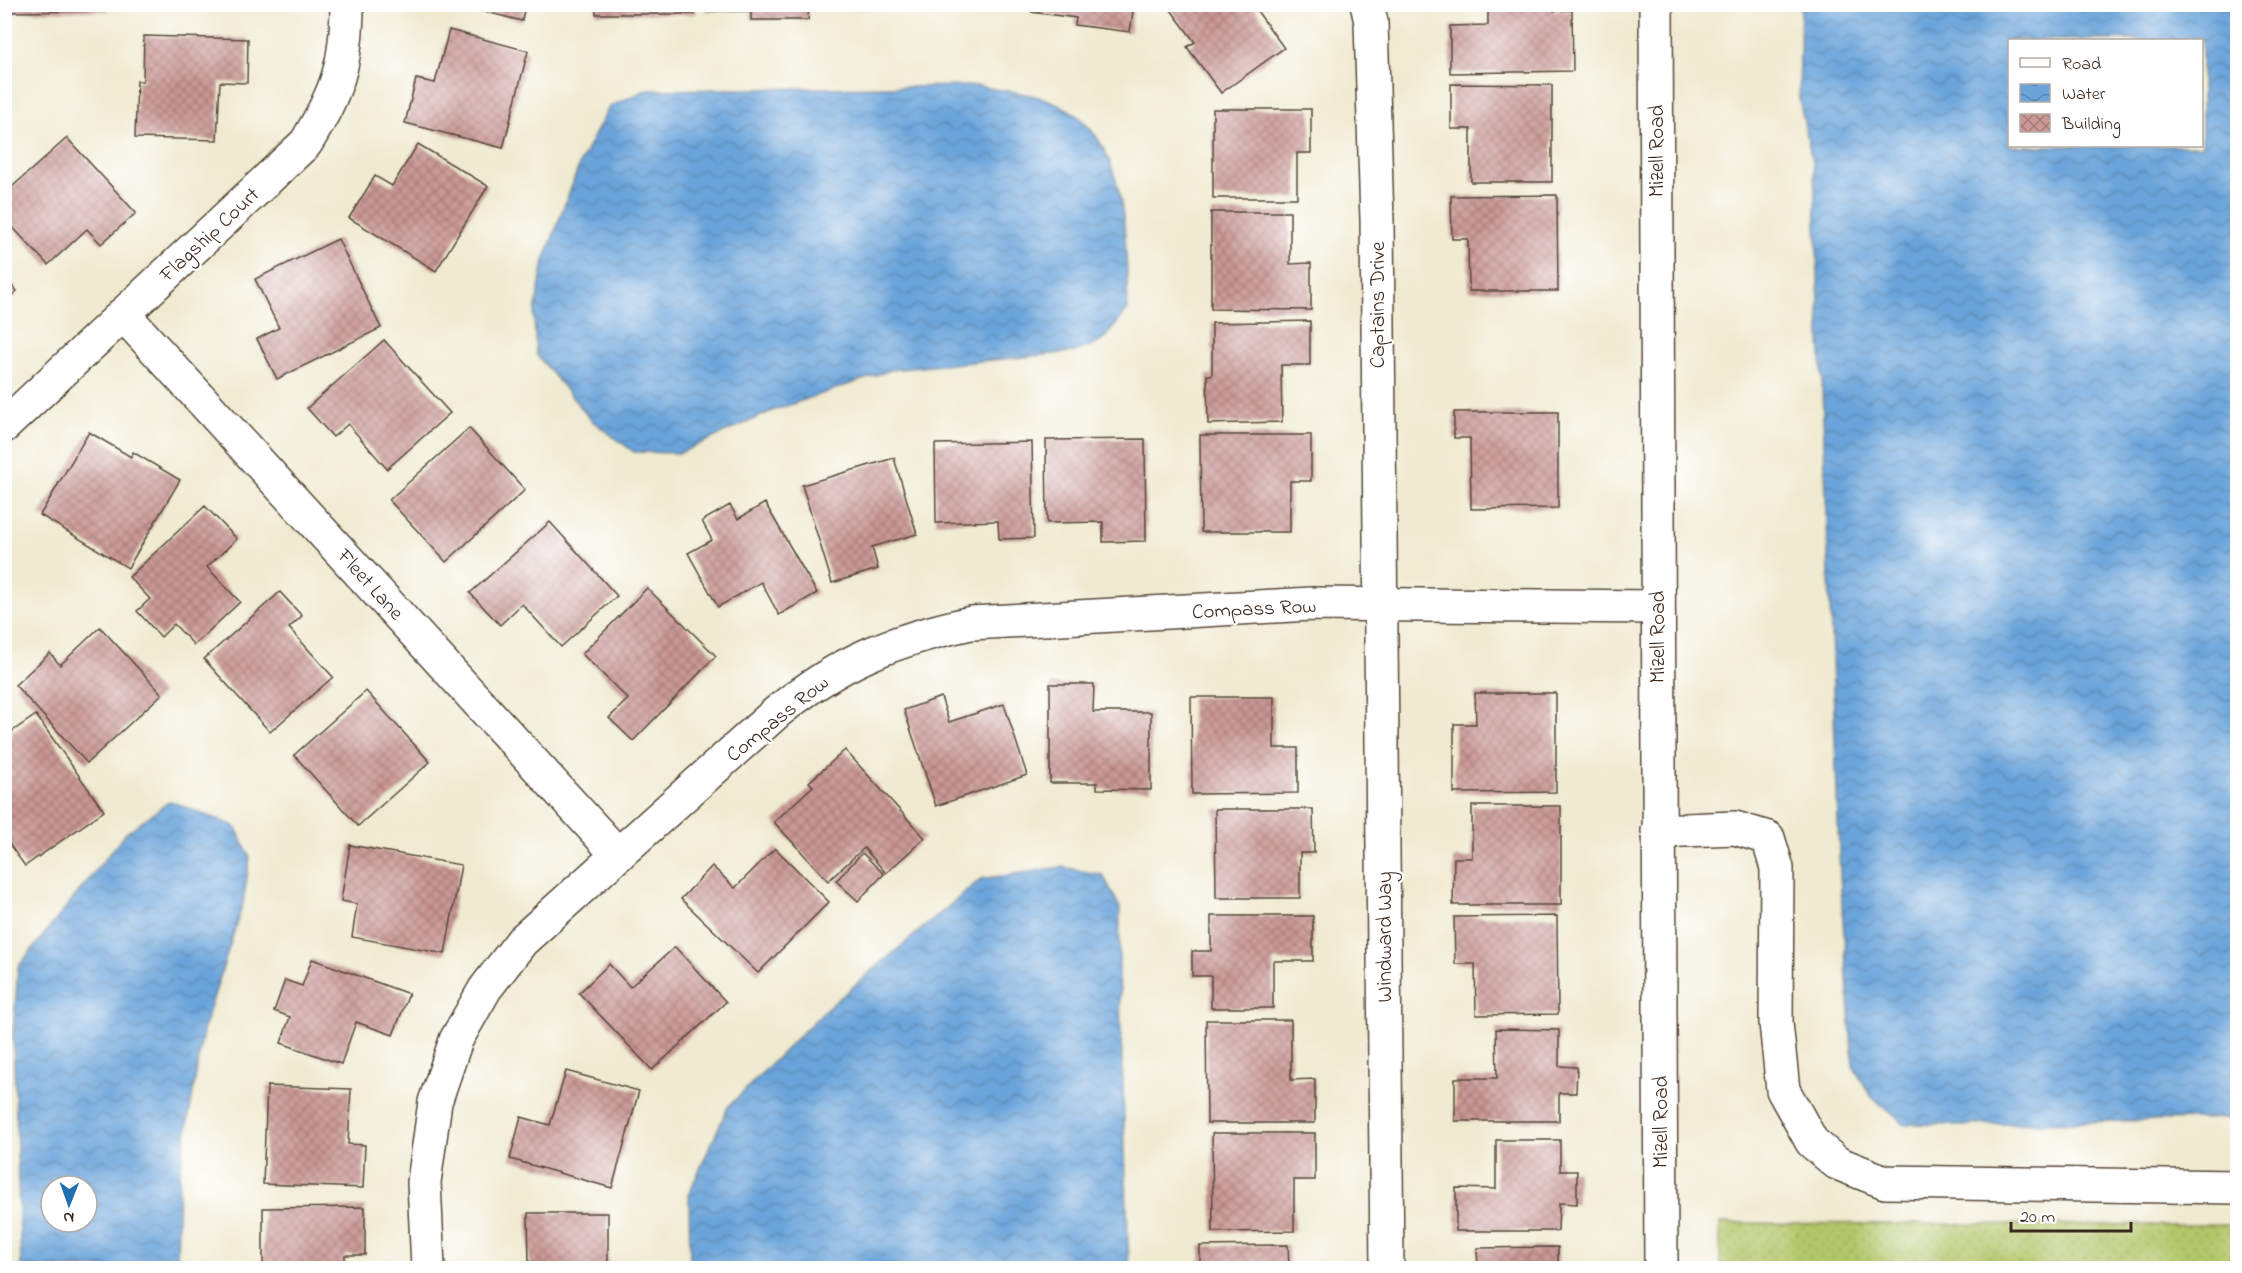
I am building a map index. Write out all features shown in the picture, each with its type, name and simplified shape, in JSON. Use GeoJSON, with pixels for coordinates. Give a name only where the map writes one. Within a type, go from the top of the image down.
{"type":"FeatureCollection","features":[{"type":"Feature","properties":{"kind":"street","name":"Flagship Court"},"geometry":{"type":"LineString","coordinates":[[4,426],[306,142],[330,105],[343,67],[347,4]]}},
{"type":"Feature","properties":{"kind":"street","name":"Captains Drive"},"geometry":{"type":"LineString","coordinates":[[1367,4],[1371,22],[1377,220],[1378,507],[1382,606]]}},
{"type":"Feature","properties":{"kind":"street","name":"Mizell Road"},"geometry":{"type":"LineString","coordinates":[[1656,4],[1661,1269]]}},
{"type":"Feature","properties":{"kind":"street","name":"Fleet Lane"},"geometry":{"type":"LineString","coordinates":[[123,314],[618,855]]}},
{"type":"Feature","properties":{"kind":"street","name":"Compass Row"},"geometry":{"type":"LineString","coordinates":[[428,1269],[424,1182],[435,1102],[456,1040],[485,989],[522,941],[803,691],[860,657],[915,635],[971,623],[1311,604],[1657,607]]}},
{"type":"Feature","properties":{"kind":"street","name":"Windward Way"},"geometry":{"type":"LineString","coordinates":[[1382,606],[1387,1269]]}},
{"type":"Feature","properties":{"kind":"street"},"geometry":{"type":"LineString","coordinates":[[1658,831],[1735,828],[1768,838],[1777,868],[1776,1023],[1783,1090],[1812,1142],[1837,1163],[1885,1182],[2238,1186]]}},
{"type":"Feature","properties":{"kind":"green space"},"geometry":{"type":"Polygon","coordinates":[[[1720,1223],[2237,1225],[2237,1268],[1720,1268],[1720,1223]]]}},
{"type":"Feature","properties":{"kind":"water"},"geometry":{"type":"Polygon","coordinates":[[[1801,5],[2237,5],[2237,1118],[1963,1125],[1904,1124],[1871,1096],[1853,1066],[1840,875],[1814,170],[1799,99],[1801,5]]]}},
{"type":"Feature","properties":{"kind":"water"},"geometry":{"type":"Polygon","coordinates":[[[979,86],[1046,99],[1074,113],[1095,134],[1109,160],[1118,188],[1123,219],[1128,310],[1102,341],[1074,352],[891,370],[772,411],[680,453],[634,452],[591,420],[536,354],[534,317],[544,261],[580,163],[609,107],[646,90],[979,86]]]}},
{"type":"Feature","properties":{"kind":"water"},"geometry":{"type":"Polygon","coordinates":[[[170,801],[235,826],[250,857],[243,903],[203,1031],[179,1177],[177,1268],[21,1268],[13,1035],[18,967],[126,833],[170,801]]]}},
{"type":"Feature","properties":{"kind":"water"},"geometry":{"type":"Polygon","coordinates":[[[1062,867],[1103,875],[1120,908],[1119,969],[1129,1268],[690,1268],[689,1193],[728,1107],[823,1012],[981,879],[1062,867]]]}},
{"type":"Feature","properties":{"kind":"building"},"geometry":{"type":"Polygon","coordinates":[[[6,4],[107,4],[107,11],[6,12],[6,4]]]}},
{"type":"Feature","properties":{"kind":"building"},"geometry":{"type":"Polygon","coordinates":[[[173,4],[214,4],[214,7],[173,7],[173,4]]]}},
{"type":"Feature","properties":{"kind":"building"},"geometry":{"type":"Polygon","coordinates":[[[454,4],[525,4],[522,21],[454,4]]]}},
{"type":"Feature","properties":{"kind":"building"},"geometry":{"type":"Polygon","coordinates":[[[596,4],[695,4],[695,14],[596,14],[596,4]]]}},
{"type":"Feature","properties":{"kind":"building"},"geometry":{"type":"Polygon","coordinates":[[[706,4],[809,4],[808,20],[751,20],[751,11],[706,11],[706,4]]]}},
{"type":"Feature","properties":{"kind":"building"},"geometry":{"type":"Polygon","coordinates":[[[823,4],[913,4],[913,9],[823,9],[823,4]]]}},
{"type":"Feature","properties":{"kind":"building"},"geometry":{"type":"Polygon","coordinates":[[[936,4],[1018,4],[1018,7],[936,7],[936,4]]]}},
{"type":"Feature","properties":{"kind":"building"},"geometry":{"type":"Polygon","coordinates":[[[1033,4],[1134,4],[1130,32],[1075,25],[1076,18],[1032,12],[1033,4]]]}},
{"type":"Feature","properties":{"kind":"building"},"geometry":{"type":"Polygon","coordinates":[[[1170,4],[1252,4],[1284,48],[1221,93],[1187,47],[1195,42],[1168,6],[1170,4]]]}},
{"type":"Feature","properties":{"kind":"building"},"geometry":{"type":"Polygon","coordinates":[[[1488,4],[1553,4],[1554,11],[1572,10],[1573,71],[1450,73],[1450,26],[1488,25],[1488,4]]]}},
{"type":"Feature","properties":{"kind":"building"},"geometry":{"type":"Polygon","coordinates":[[[449,30],[528,51],[503,148],[405,123],[416,79],[435,83],[449,30]]]}},
{"type":"Feature","properties":{"kind":"building"},"geometry":{"type":"Polygon","coordinates":[[[144,36],[248,39],[247,83],[220,82],[217,140],[135,138],[137,81],[143,81],[144,36]]]}},
{"type":"Feature","properties":{"kind":"building"},"geometry":{"type":"Polygon","coordinates":[[[1451,84],[1552,85],[1552,182],[1471,182],[1471,129],[1451,129],[1451,84]]]}},
{"type":"Feature","properties":{"kind":"building"},"geometry":{"type":"Polygon","coordinates":[[[1213,109],[1311,109],[1311,153],[1297,153],[1297,198],[1213,198],[1213,109]]]}},
{"type":"Feature","properties":{"kind":"building"},"geometry":{"type":"Polygon","coordinates":[[[67,138],[136,213],[101,244],[87,229],[48,265],[4,218],[4,194],[67,138]]]}},
{"type":"Feature","properties":{"kind":"building"},"geometry":{"type":"Polygon","coordinates":[[[418,144],[488,186],[436,271],[349,218],[375,176],[392,186],[418,144]]]}},
{"type":"Feature","properties":{"kind":"building"},"geometry":{"type":"Polygon","coordinates":[[[1557,195],[1558,291],[1469,291],[1468,239],[1452,239],[1451,196],[1557,195]]]}},
{"type":"Feature","properties":{"kind":"building"},"geometry":{"type":"Polygon","coordinates":[[[1211,212],[1290,212],[1290,264],[1311,263],[1311,310],[1211,309],[1211,212]]]}},
{"type":"Feature","properties":{"kind":"building"},"geometry":{"type":"Polygon","coordinates":[[[338,239],[381,328],[277,379],[257,339],[279,328],[255,279],[338,239]]]}},
{"type":"Feature","properties":{"kind":"building"},"geometry":{"type":"Polygon","coordinates":[[[4,278],[17,291],[4,303],[4,278]]]}},
{"type":"Feature","properties":{"kind":"building"},"geometry":{"type":"Polygon","coordinates":[[[1310,321],[1310,365],[1281,365],[1282,422],[1208,424],[1207,375],[1212,375],[1212,323],[1310,321]]]}},
{"type":"Feature","properties":{"kind":"building"},"geometry":{"type":"Polygon","coordinates":[[[384,340],[450,413],[387,469],[348,424],[333,437],[307,408],[384,340]]]}},
{"type":"Feature","properties":{"kind":"building"},"geometry":{"type":"Polygon","coordinates":[[[1454,412],[1558,412],[1558,508],[1471,509],[1470,438],[1454,438],[1454,412]]]}},
{"type":"Feature","properties":{"kind":"building"},"geometry":{"type":"Polygon","coordinates":[[[469,428],[525,490],[446,562],[389,500],[469,428]]]}},
{"type":"Feature","properties":{"kind":"building"},"geometry":{"type":"Polygon","coordinates":[[[89,432],[131,457],[133,452],[180,480],[128,568],[40,515],[89,432]]]}},
{"type":"Feature","properties":{"kind":"building"},"geometry":{"type":"Polygon","coordinates":[[[1200,435],[1311,435],[1311,481],[1290,481],[1290,532],[1201,532],[1200,435]]]}},
{"type":"Feature","properties":{"kind":"building"},"geometry":{"type":"Polygon","coordinates":[[[1145,439],[1146,541],[1103,542],[1103,522],[1047,523],[1046,440],[1145,439]]]}},
{"type":"Feature","properties":{"kind":"building"},"geometry":{"type":"Polygon","coordinates":[[[1032,442],[1034,538],[999,539],[998,521],[936,523],[935,444],[1032,442]]]}},
{"type":"Feature","properties":{"kind":"building"},"geometry":{"type":"Polygon","coordinates":[[[894,458],[917,534],[872,547],[878,569],[832,583],[802,485],[894,458]]]}},
{"type":"Feature","properties":{"kind":"building"},"geometry":{"type":"Polygon","coordinates":[[[765,503],[817,593],[779,615],[761,582],[718,607],[688,553],[712,540],[702,521],[730,505],[738,519],[765,503]]]}},
{"type":"Feature","properties":{"kind":"building"},"geometry":{"type":"Polygon","coordinates":[[[205,506],[237,539],[207,567],[240,602],[194,645],[174,624],[161,637],[137,611],[150,599],[129,577],[205,506]]]}},
{"type":"Feature","properties":{"kind":"building"},"geometry":{"type":"Polygon","coordinates":[[[550,522],[617,596],[561,647],[522,604],[500,625],[470,593],[550,522]]]}},
{"type":"Feature","properties":{"kind":"building"},"geometry":{"type":"Polygon","coordinates":[[[647,588],[716,656],[633,741],[609,718],[628,699],[582,654],[647,588]]]}},
{"type":"Feature","properties":{"kind":"building"},"geometry":{"type":"Polygon","coordinates":[[[280,592],[302,616],[289,628],[333,677],[270,732],[204,659],[280,592]]]}},
{"type":"Feature","properties":{"kind":"building"},"geometry":{"type":"Polygon","coordinates":[[[100,627],[162,694],[87,763],[15,685],[50,653],[60,665],[100,627]]]}},
{"type":"Feature","properties":{"kind":"building"},"geometry":{"type":"Polygon","coordinates":[[[1050,684],[1094,684],[1093,712],[1151,712],[1151,790],[1097,789],[1097,783],[1050,783],[1050,684]]]}},
{"type":"Feature","properties":{"kind":"building"},"geometry":{"type":"Polygon","coordinates":[[[366,691],[430,762],[358,826],[294,755],[366,691]]]}},
{"type":"Feature","properties":{"kind":"building"},"geometry":{"type":"Polygon","coordinates":[[[1475,693],[1556,693],[1556,792],[1454,793],[1454,724],[1476,724],[1475,693]]]}},
{"type":"Feature","properties":{"kind":"building"},"geometry":{"type":"Polygon","coordinates":[[[941,697],[949,722],[1004,704],[1027,775],[936,806],[904,710],[941,697]]]}},
{"type":"Feature","properties":{"kind":"building"},"geometry":{"type":"Polygon","coordinates":[[[1191,697],[1274,697],[1274,748],[1298,748],[1298,793],[1192,794],[1191,697]]]}},
{"type":"Feature","properties":{"kind":"building"},"geometry":{"type":"Polygon","coordinates":[[[36,715],[104,811],[25,866],[4,837],[4,776],[11,771],[4,762],[4,737],[36,715]]]}},
{"type":"Feature","properties":{"kind":"building"},"geometry":{"type":"Polygon","coordinates":[[[845,750],[925,838],[886,873],[864,848],[828,881],[774,822],[813,786],[809,782],[845,750]]]}},
{"type":"Feature","properties":{"kind":"building"},"geometry":{"type":"Polygon","coordinates":[[[1472,806],[1561,806],[1561,905],[1453,905],[1454,858],[1472,858],[1472,806]]]}},
{"type":"Feature","properties":{"kind":"building"},"geometry":{"type":"Polygon","coordinates":[[[1215,809],[1313,809],[1314,853],[1300,853],[1300,898],[1216,898],[1215,809]]]}},
{"type":"Feature","properties":{"kind":"building"},"geometry":{"type":"Polygon","coordinates":[[[350,845],[461,865],[445,954],[352,937],[357,904],[341,901],[350,845]]]}},
{"type":"Feature","properties":{"kind":"building"},"geometry":{"type":"Polygon","coordinates":[[[775,848],[829,902],[758,973],[681,899],[712,866],[735,888],[775,848]]]}},
{"type":"Feature","properties":{"kind":"building"},"geometry":{"type":"Polygon","coordinates":[[[862,853],[884,874],[858,901],[836,881],[862,853]]]}},
{"type":"Feature","properties":{"kind":"building"},"geometry":{"type":"Polygon","coordinates":[[[1211,916],[1313,916],[1313,961],[1273,961],[1273,1008],[1211,1008],[1211,976],[1192,976],[1192,951],[1211,951],[1211,916]]]}},
{"type":"Feature","properties":{"kind":"building"},"geometry":{"type":"Polygon","coordinates":[[[1557,916],[1558,1014],[1476,1015],[1475,964],[1455,964],[1454,917],[1557,916]]]}},
{"type":"Feature","properties":{"kind":"building"},"geometry":{"type":"Polygon","coordinates":[[[675,947],[726,1002],[652,1070],[579,993],[609,964],[630,987],[675,947]]]}},
{"type":"Feature","properties":{"kind":"building"},"geometry":{"type":"Polygon","coordinates":[[[312,959],[409,994],[393,1035],[356,1022],[341,1064],[281,1043],[290,1017],[274,1011],[285,980],[302,986],[312,959]]]}},
{"type":"Feature","properties":{"kind":"building"},"geometry":{"type":"Polygon","coordinates":[[[1206,1020],[1291,1020],[1291,1080],[1315,1079],[1315,1123],[1207,1123],[1206,1020]]]}},
{"type":"Feature","properties":{"kind":"building"},"geometry":{"type":"Polygon","coordinates":[[[1496,1029],[1559,1030],[1559,1066],[1577,1067],[1576,1093],[1559,1093],[1559,1121],[1455,1121],[1455,1078],[1497,1078],[1496,1029]]]}},
{"type":"Feature","properties":{"kind":"building"},"geometry":{"type":"Polygon","coordinates":[[[566,1071],[639,1091],[612,1188],[510,1159],[521,1117],[550,1125],[566,1071]]]}},
{"type":"Feature","properties":{"kind":"building"},"geometry":{"type":"Polygon","coordinates":[[[267,1086],[351,1089],[348,1144],[365,1145],[363,1188],[263,1184],[267,1086]]]}},
{"type":"Feature","properties":{"kind":"building"},"geometry":{"type":"Polygon","coordinates":[[[1212,1133],[1315,1133],[1315,1180],[1294,1180],[1294,1231],[1213,1232],[1212,1133]]]}},
{"type":"Feature","properties":{"kind":"building"},"geometry":{"type":"Polygon","coordinates":[[[1496,1140],[1560,1140],[1560,1171],[1577,1171],[1577,1204],[1559,1203],[1558,1231],[1456,1231],[1456,1188],[1496,1189],[1496,1140]]]}},
{"type":"Feature","properties":{"kind":"building"},"geometry":{"type":"Polygon","coordinates":[[[365,1207],[365,1255],[345,1255],[345,1268],[263,1268],[263,1208],[365,1207]]]}},
{"type":"Feature","properties":{"kind":"building"},"geometry":{"type":"Polygon","coordinates":[[[528,1213],[608,1213],[608,1268],[508,1268],[508,1265],[529,1265],[528,1213]]]}},
{"type":"Feature","properties":{"kind":"building"},"geometry":{"type":"Polygon","coordinates":[[[1288,1245],[1289,1268],[1200,1268],[1200,1246],[1288,1245]]]}},
{"type":"Feature","properties":{"kind":"building"},"geometry":{"type":"Polygon","coordinates":[[[1558,1247],[1558,1268],[1478,1268],[1477,1248],[1558,1247]]]}}]}
